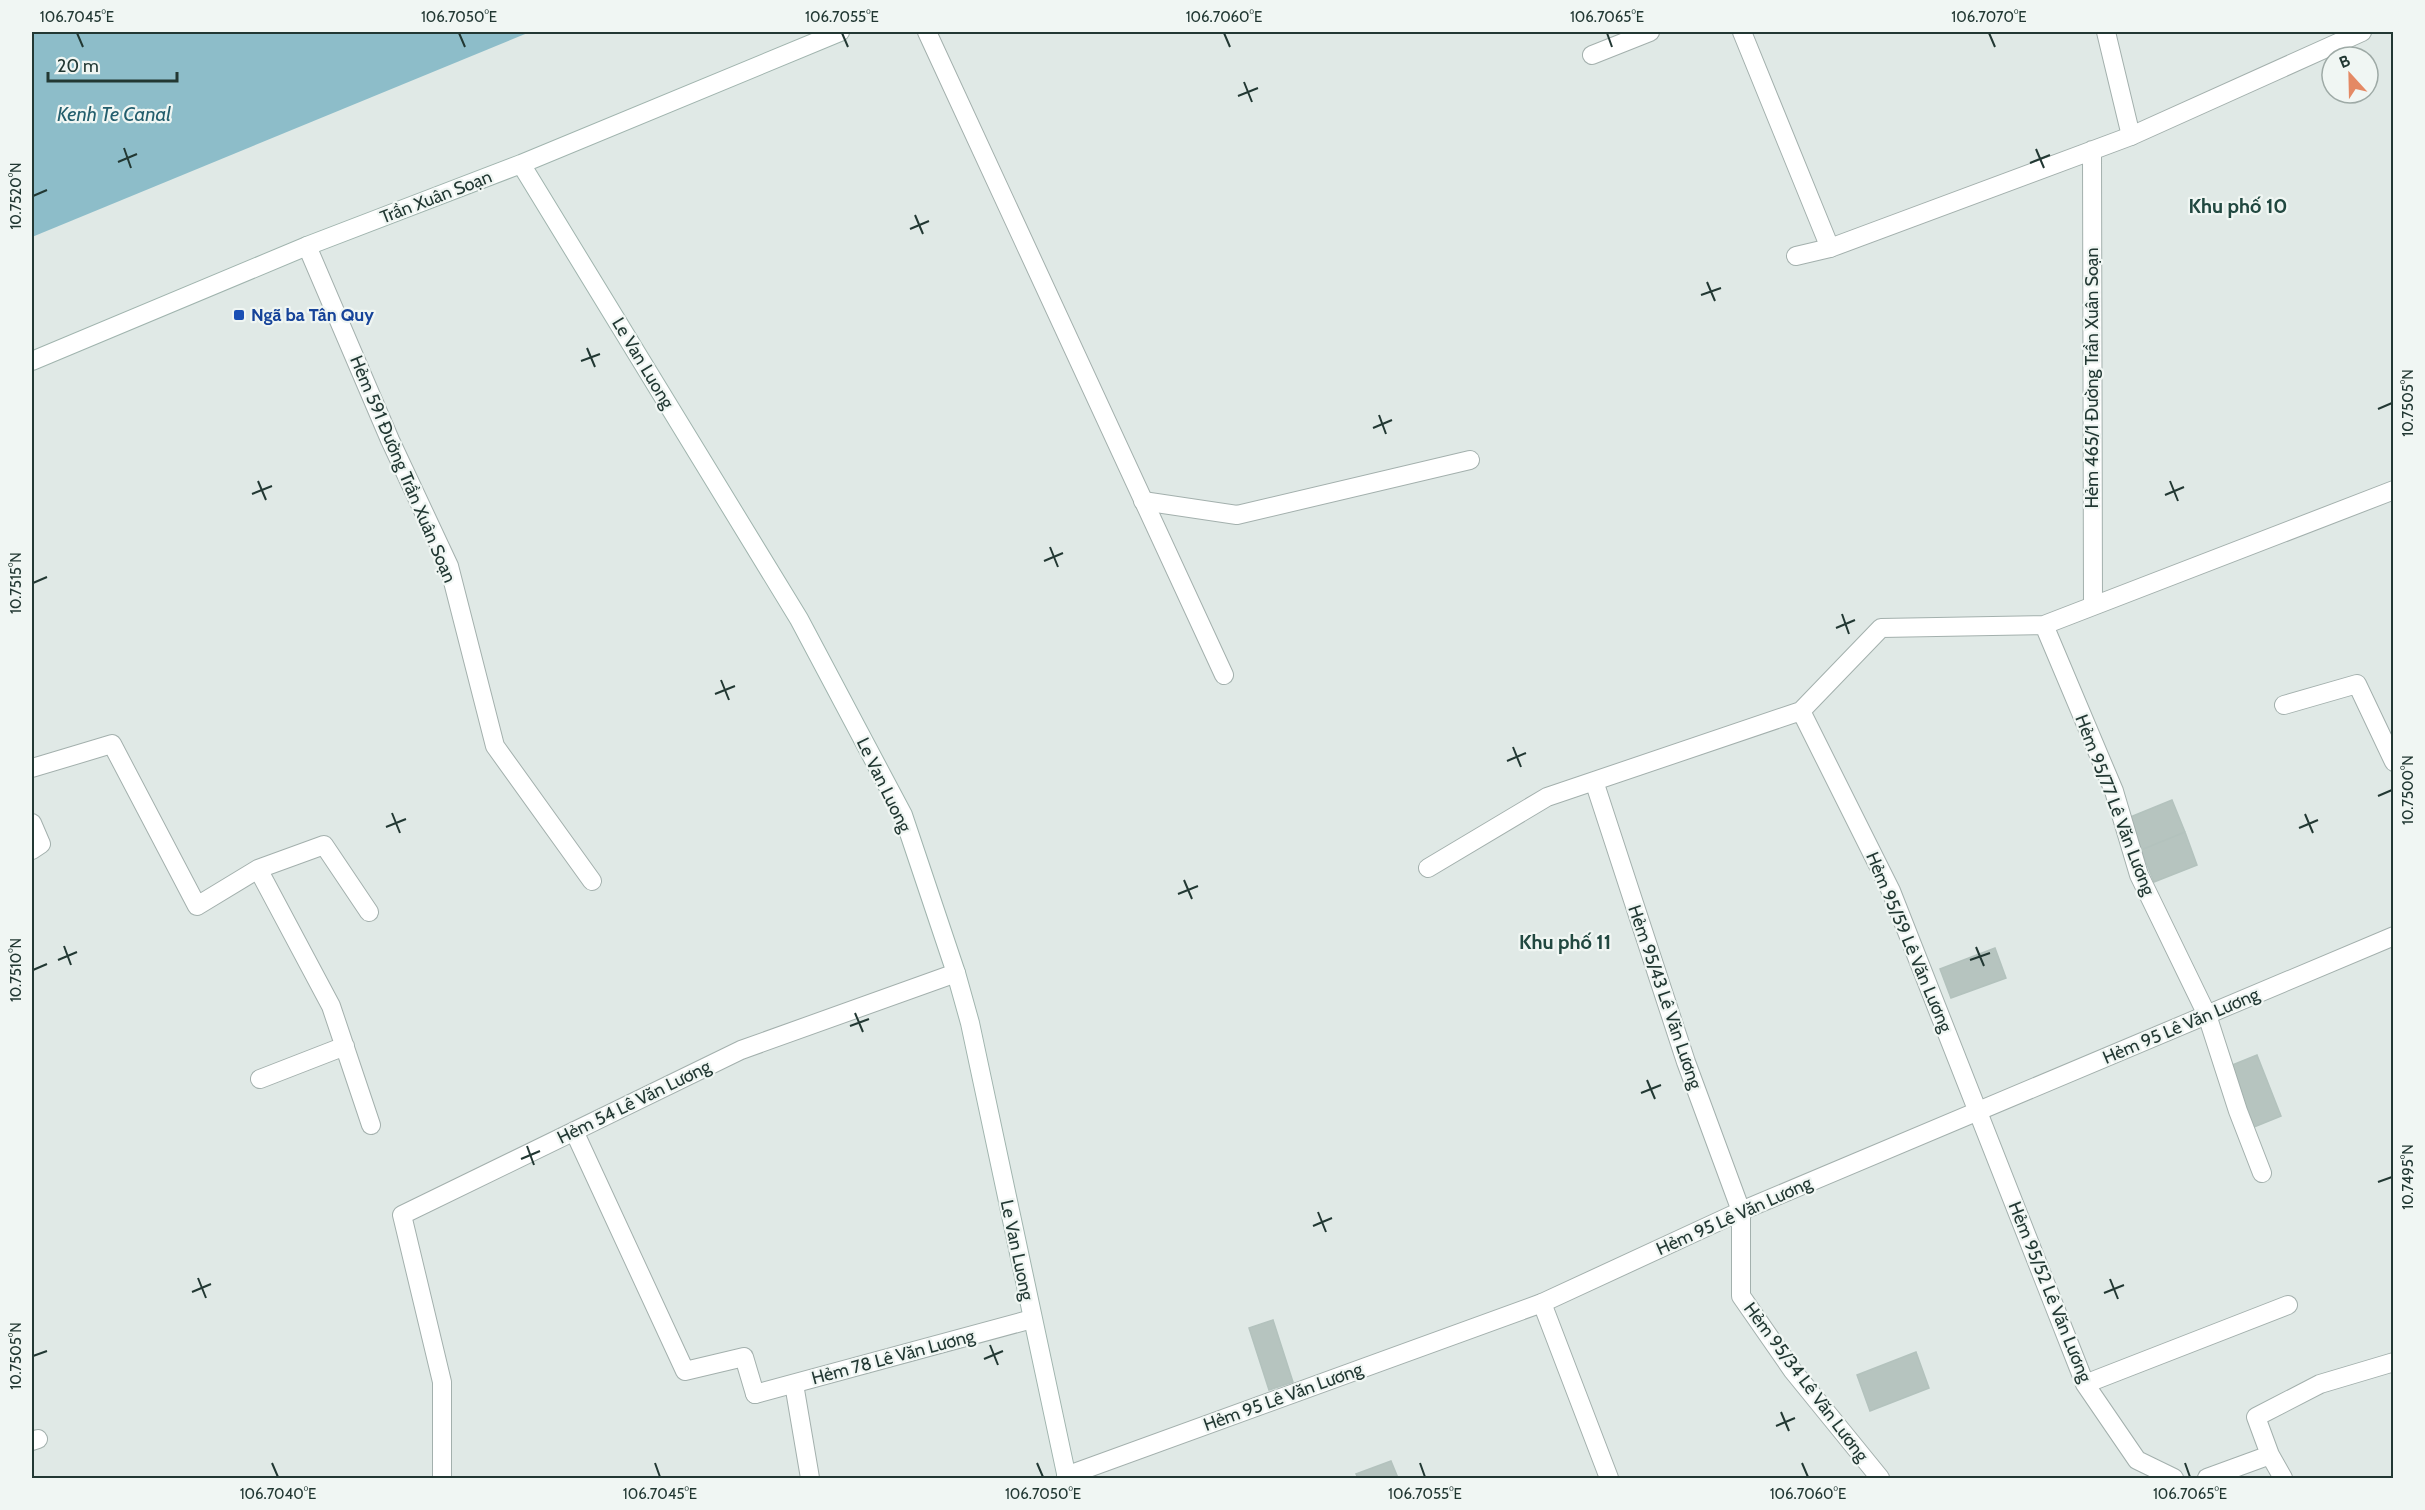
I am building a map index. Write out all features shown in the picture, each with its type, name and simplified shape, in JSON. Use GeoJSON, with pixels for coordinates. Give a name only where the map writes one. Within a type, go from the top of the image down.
{"type":"FeatureCollection","features":[{"type":"Feature","properties":{"kind":"street","name":"Trần Xuân Soạn"},"geometry":{"type":"LineString","coordinates":[[32,361],[307,246],[521,164],[840,32]]}},
{"type":"Feature","properties":{"kind":"street"},"geometry":{"type":"LineString","coordinates":[[927,32],[1224,675]]}},
{"type":"Feature","properties":{"kind":"street"},"geometry":{"type":"LineString","coordinates":[[1592,55],[1650,32]]}},
{"type":"Feature","properties":{"kind":"street"},"geometry":{"type":"LineString","coordinates":[[1742,32],[1830,248]]}},
{"type":"Feature","properties":{"kind":"street"},"geometry":{"type":"LineString","coordinates":[[2106,32],[2131,136]]}},
{"type":"Feature","properties":{"kind":"street"},"geometry":{"type":"LineString","coordinates":[[1796,256],[1830,248],[2131,136],[2362,32]]}},
{"type":"Feature","properties":{"kind":"street","name":"Hẻm 465/1 Đường Trần Xuân Soạn"},"geometry":{"type":"LineString","coordinates":[[2092,150],[2093,605]]}},
{"type":"Feature","properties":{"kind":"street","name":"Le Van Luong"},"geometry":{"type":"LineString","coordinates":[[521,164],[804,630],[903,815],[970,1023],[1067,1477]]}},
{"type":"Feature","properties":{"kind":"street","name":"Hẻm 591 Đường Trần Xuân Soạn"},"geometry":{"type":"LineString","coordinates":[[307,246],[390,440],[449,567],[495,746],[592,881]]}},
{"type":"Feature","properties":{"kind":"street"},"geometry":{"type":"LineString","coordinates":[[1143,501],[1237,515],[1470,460]]}},
{"type":"Feature","properties":{"kind":"street"},"geometry":{"type":"LineString","coordinates":[[1428,868],[1547,797],[1801,711],[1881,628],[2044,625],[2394,490]]}},
{"type":"Feature","properties":{"kind":"street","name":"Hẻm 95/77 Lê Văn Lương"},"geometry":{"type":"LineString","coordinates":[[2044,625],[2114,791],[2139,875],[2207,1015],[2238,1111],[2262,1173]]}},
{"type":"Feature","properties":{"kind":"street"},"geometry":{"type":"LineString","coordinates":[[2284,705],[2357,684],[2394,762]]}},
{"type":"Feature","properties":{"kind":"street","name":"Hẻm 95/59 Lê Văn Lương"},"geometry":{"type":"LineString","coordinates":[[1801,711],[1891,891],[1979,1111]]}},
{"type":"Feature","properties":{"kind":"street"},"geometry":{"type":"LineString","coordinates":[[32,768],[112,744],[197,906],[258,869],[324,845],[369,912]]}},
{"type":"Feature","properties":{"kind":"street","name":"Hẻm 95/43 Lê Văn Lương"},"geometry":{"type":"LineString","coordinates":[[1594,781],[1686,1062],[1741,1211]]}},
{"type":"Feature","properties":{"kind":"street"},"geometry":{"type":"LineString","coordinates":[[32,823],[41,844],[32,850]]}},
{"type":"Feature","properties":{"kind":"street"},"geometry":{"type":"LineString","coordinates":[[258,869],[331,1006],[372,1125]]}},
{"type":"Feature","properties":{"kind":"street","name":"Hẻm 95 Lê Văn Lương"},"geometry":{"type":"LineString","coordinates":[[1067,1477],[1542,1303],[1741,1211],[2394,936]]}},
{"type":"Feature","properties":{"kind":"street","name":"Hẻm 54 Lê Văn Lương"},"geometry":{"type":"LineString","coordinates":[[442,1479],[442,1382],[402,1215],[741,1050],[956,974]]}},
{"type":"Feature","properties":{"kind":"street"},"geometry":{"type":"LineString","coordinates":[[260,1079],[345,1046]]}},
{"type":"Feature","properties":{"kind":"street","name":"Hẻm 95/52 Lê Văn Lương"},"geometry":{"type":"LineString","coordinates":[[1979,1111],[2085,1384],[2137,1460],[2174,1479]]}},
{"type":"Feature","properties":{"kind":"street","name":"Hẻm 78 Lê Văn Lương"},"geometry":{"type":"LineString","coordinates":[[574,1131],[685,1371],[744,1357],[755,1394],[1032,1319]]}},
{"type":"Feature","properties":{"kind":"street","name":"Hẻm 95/34 Lê Văn Lương"},"geometry":{"type":"LineString","coordinates":[[1741,1211],[1741,1296],[1793,1371],[1880,1479]]}},
{"type":"Feature","properties":{"kind":"street"},"geometry":{"type":"LineString","coordinates":[[1542,1303],[1610,1479]]}},
{"type":"Feature","properties":{"kind":"street"},"geometry":{"type":"LineString","coordinates":[[2085,1384],[2288,1305]]}},
{"type":"Feature","properties":{"kind":"street"},"geometry":{"type":"LineString","coordinates":[[2283,1479],[2270,1455],[2256,1417],[2320,1384],[2394,1362]]}},
{"type":"Feature","properties":{"kind":"street"},"geometry":{"type":"LineString","coordinates":[[794,1384],[810,1479]]}},
{"type":"Feature","properties":{"kind":"street"},"geometry":{"type":"LineString","coordinates":[[2207,1479],[2270,1455]]}},
{"type":"Feature","properties":{"kind":"water","name":"Kenh Te Canal"},"geometry":{"type":"Polygon","coordinates":[[[32,32],[530,32],[32,237],[32,32]]]}},
{"type":"Feature","properties":{"kind":"building"},"geometry":{"type":"Polygon","coordinates":[[[2172,800],[2185,832],[2141,850],[2128,818],[2172,800]]]}},
{"type":"Feature","properties":{"kind":"building"},"geometry":{"type":"Polygon","coordinates":[[[2185,832],[2197,865],[2154,882],[2141,850],[2185,832]]]}},
{"type":"Feature","properties":{"kind":"building"},"geometry":{"type":"Polygon","coordinates":[[[1995,948],[2006,978],[1951,998],[1940,969],[1995,948]]]}},
{"type":"Feature","properties":{"kind":"building"},"geometry":{"type":"Polygon","coordinates":[[[2257,1055],[2281,1116],[2254,1127],[2230,1066],[2257,1055]]]}},
{"type":"Feature","properties":{"kind":"building"},"geometry":{"type":"Polygon","coordinates":[[[1273,1320],[1293,1382],[1269,1390],[1249,1328],[1273,1320]]]}},
{"type":"Feature","properties":{"kind":"building"},"geometry":{"type":"Polygon","coordinates":[[[1916,1352],[1929,1388],[1870,1411],[1857,1375],[1916,1352]]]}},
{"type":"Feature","properties":{"kind":"building"},"geometry":{"type":"Polygon","coordinates":[[[1391,1461],[1398,1478],[1358,1478],[1356,1474],[1391,1461]]]}},
{"type":"Feature","properties":{"kind":"place","name":"Ngã ba Tân Quy"},"geometry":{"type":"Point","coordinates":[239,315]}},
{"type":"Feature","properties":{"kind":"district","name":"Khu phố 10"},"geometry":{"type":"Point","coordinates":[2238,206]}},
{"type":"Feature","properties":{"kind":"district","name":"Khu phố 11"},"geometry":{"type":"Point","coordinates":[1565,942]}}]}
